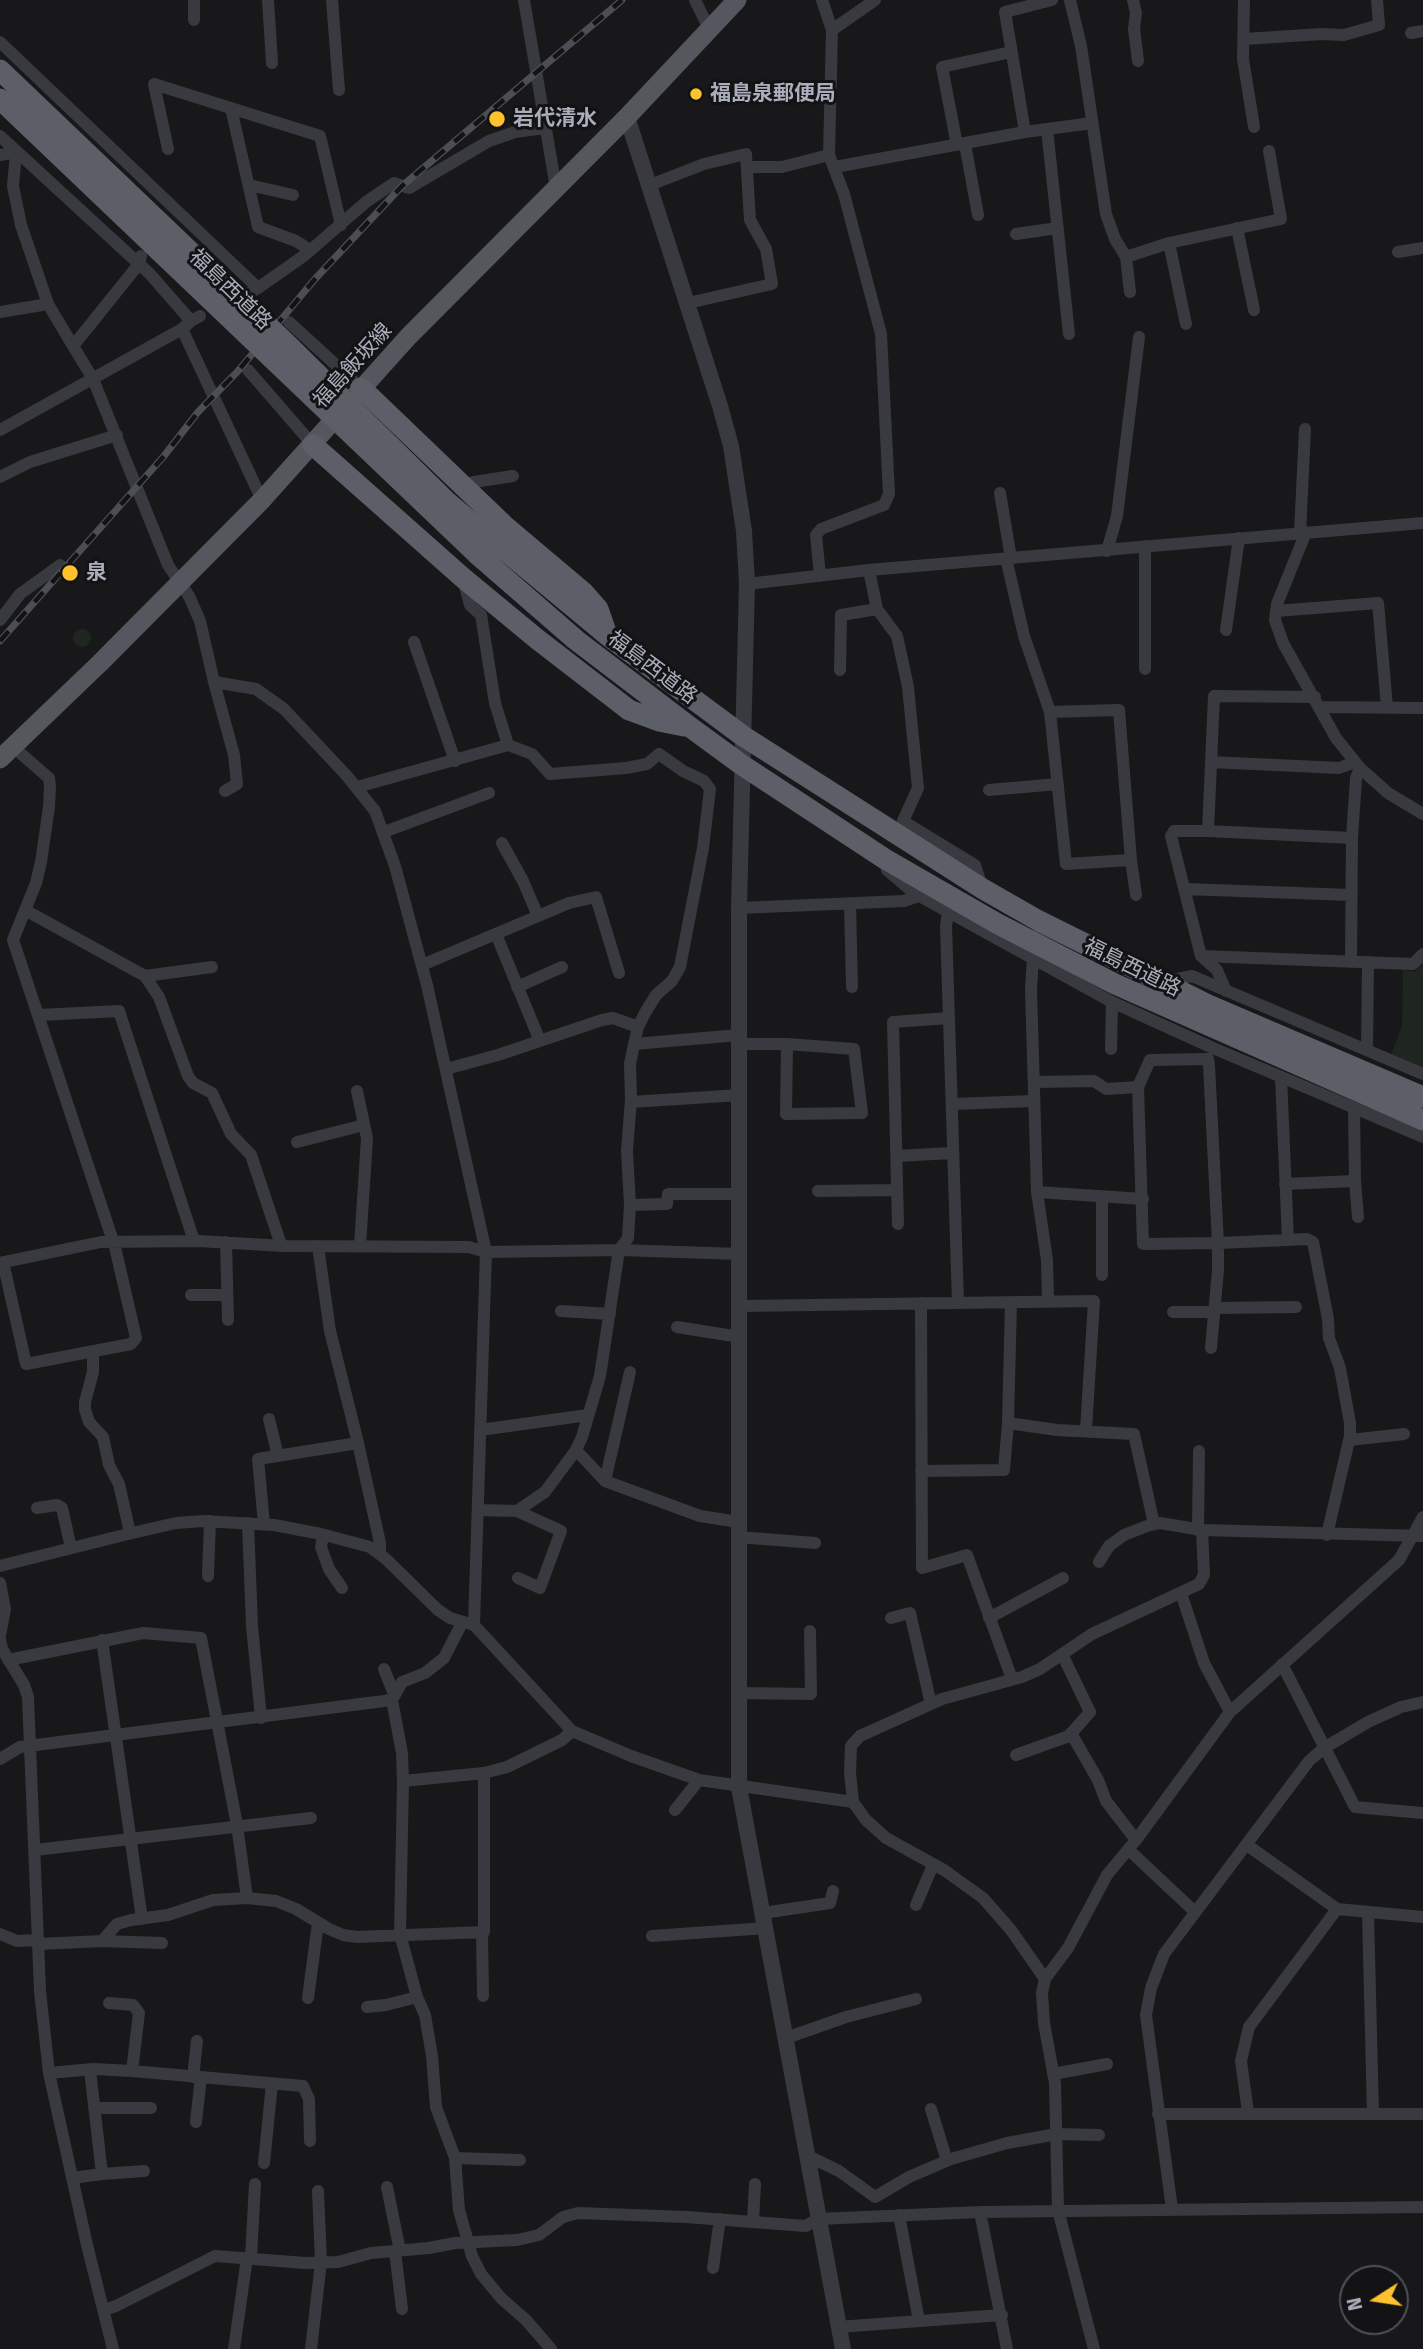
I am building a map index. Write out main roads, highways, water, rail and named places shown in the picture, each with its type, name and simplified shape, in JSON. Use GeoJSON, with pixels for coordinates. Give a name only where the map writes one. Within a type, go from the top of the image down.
{"type":"FeatureCollection","features":[{"type":"Feature","properties":{"kind":"highway","name":"福島西道路"},"geometry":{"type":"LineString","coordinates":[[0,71],[286,343],[446,501],[483,546],[743,736],[983,889],[1039,921],[1208,1005],[1423,1097]]}},
{"type":"Feature","properties":{"kind":"highway","name":"福島西道路"},"geometry":{"type":"LineString","coordinates":[[0,99],[483,546],[576,640],[742,765],[884,859],[998,924],[1115,984],[1423,1120]]}},
{"type":"Feature","properties":{"kind":"highway"},"geometry":{"type":"LineString","coordinates":[[361,388],[506,527],[583,592],[598,609],[607,635]]}},
{"type":"Feature","properties":{"kind":"highway"},"geometry":{"type":"LineString","coordinates":[[313,445],[462,577],[629,710],[659,721],[690,727]]}},
{"type":"Feature","properties":{"kind":"main road","name":"福島飯坂線"},"geometry":{"type":"LineString","coordinates":[[6,753],[262,500],[361,388],[627,117],[737,0]]}},
{"type":"Feature","properties":{"kind":"railway"},"geometry":{"type":"LineString","coordinates":[[0,641],[164,456],[198,412],[238,371],[315,279],[402,186],[622,0]]}},
{"type":"Feature","properties":{"kind":"place","name":"福島泉郵便局"},"geometry":{"type":"Point","coordinates":[696,94]}},
{"type":"Feature","properties":{"kind":"place","name":"岩代清水"},"geometry":{"type":"Point","coordinates":[497,119]}},
{"type":"Feature","properties":{"kind":"place","name":"泉"},"geometry":{"type":"Point","coordinates":[70,573]}}]}
